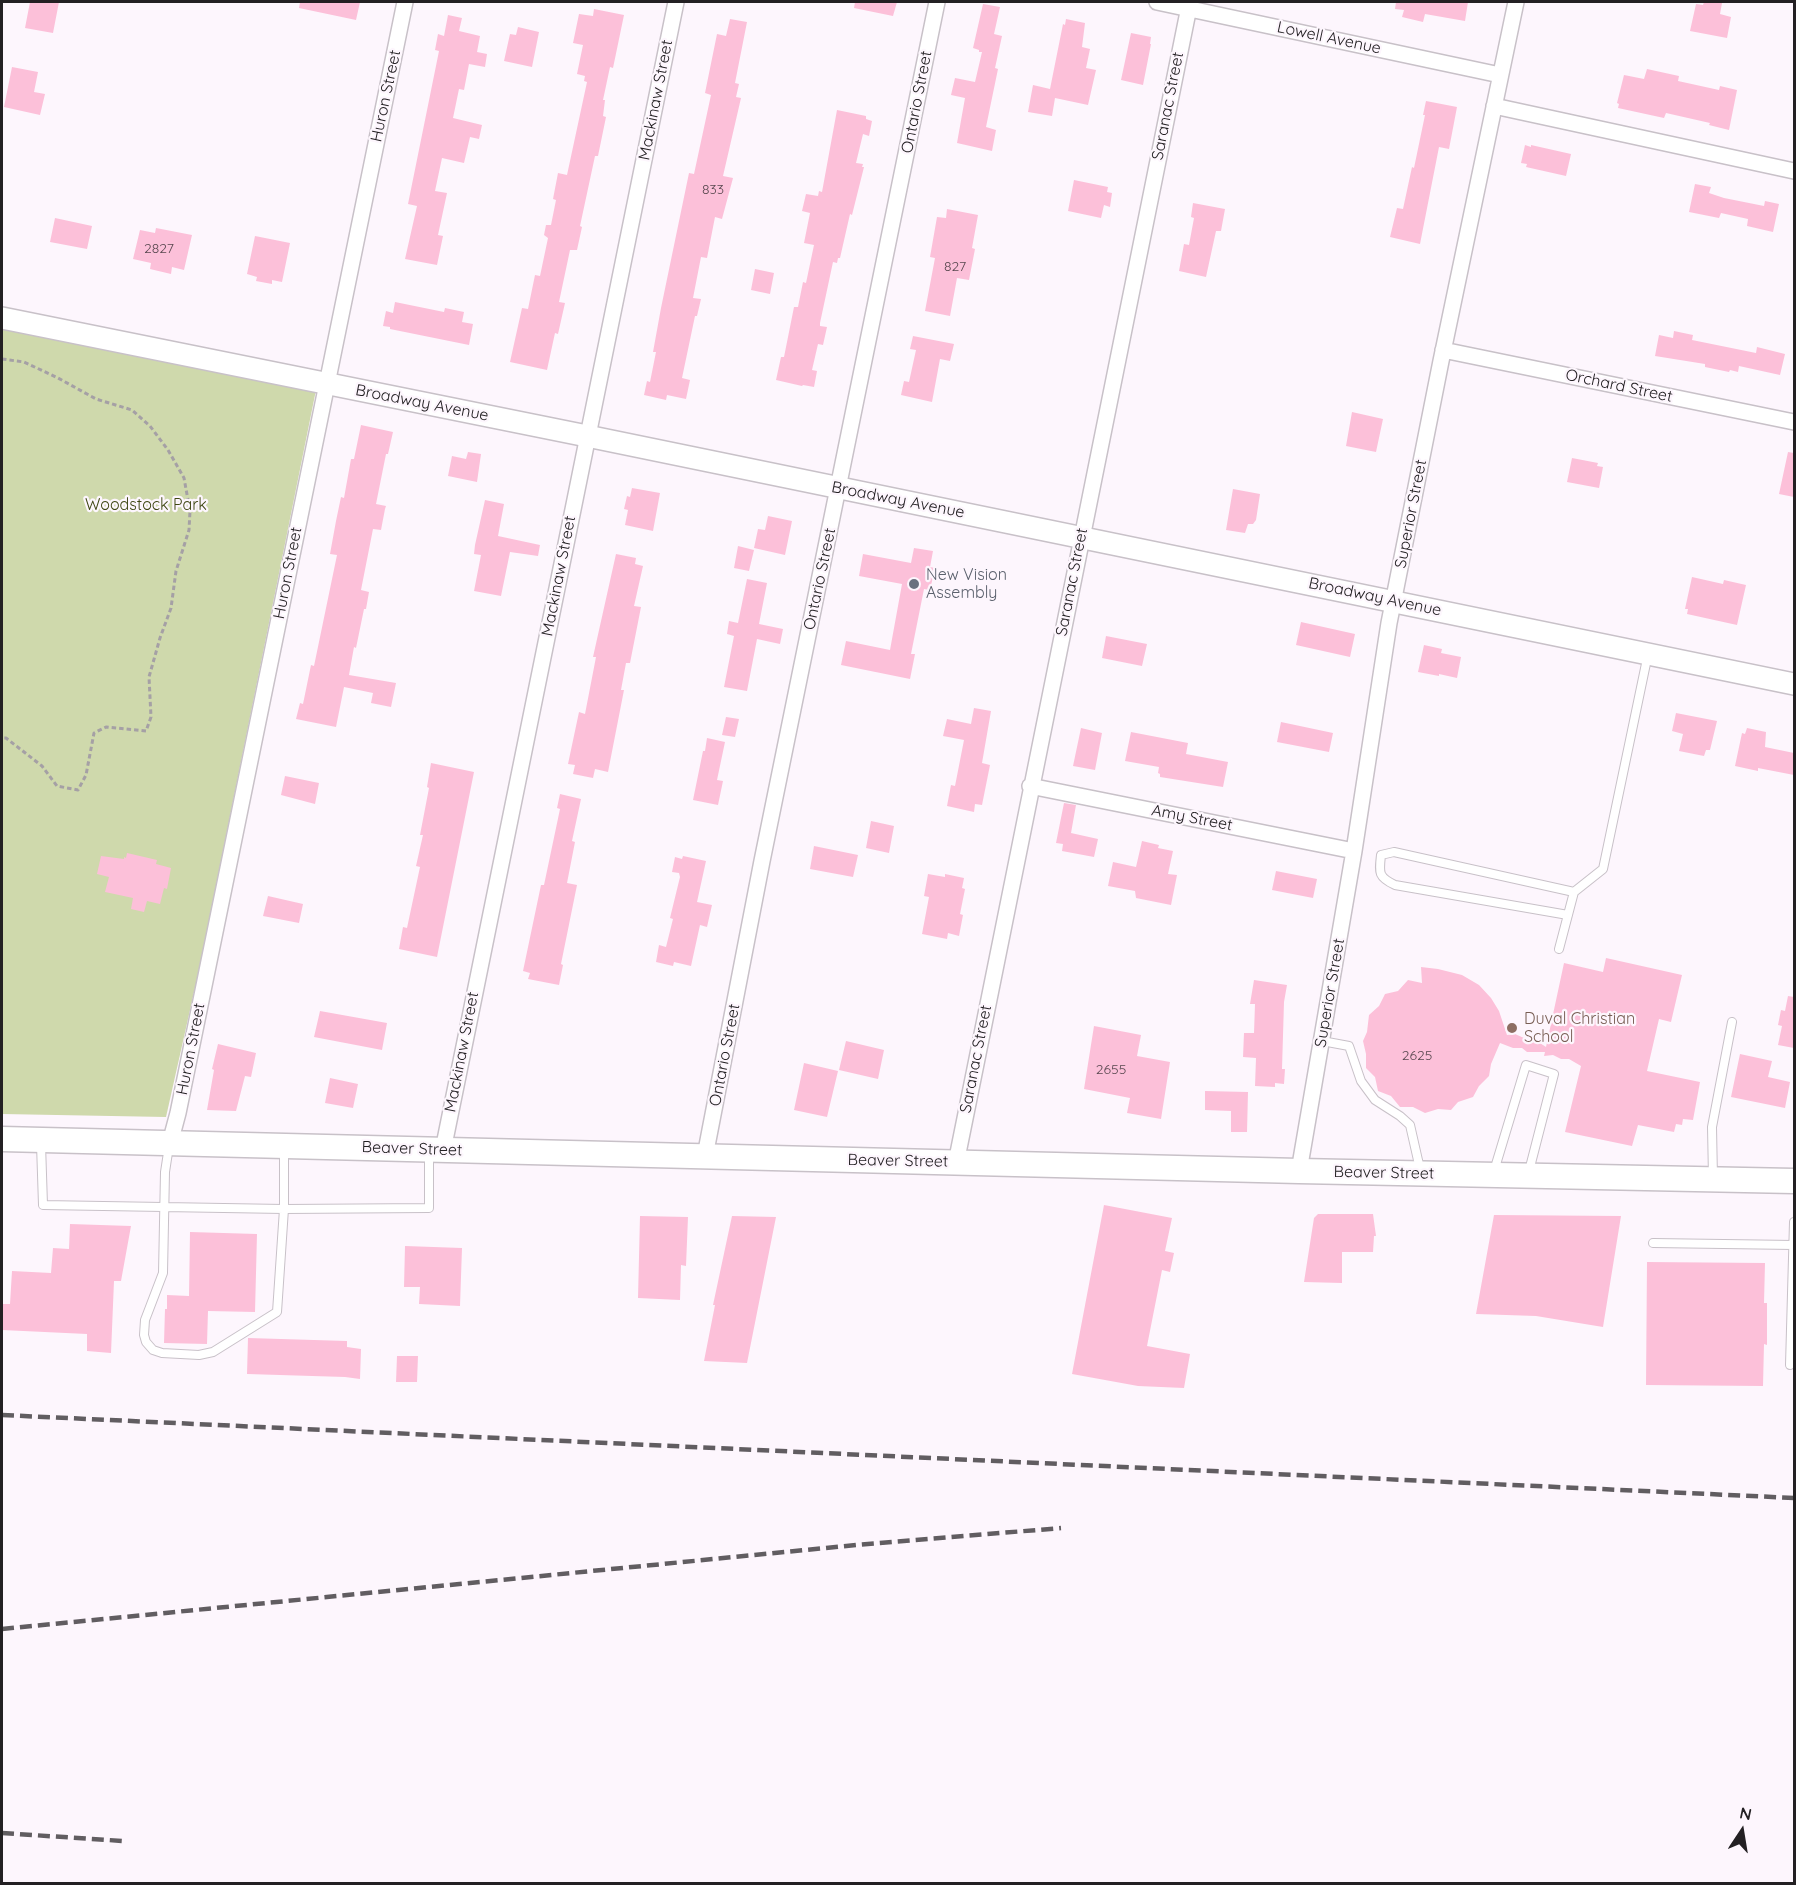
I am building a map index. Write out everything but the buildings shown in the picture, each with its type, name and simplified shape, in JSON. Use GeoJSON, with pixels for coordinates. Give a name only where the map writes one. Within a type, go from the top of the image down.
{"type":"FeatureCollection","features":[{"type":"Feature","properties":{"kind":"main road","name":"Beaver Street"},"geometry":{"type":"LineString","coordinates":[[2,1139],[1421,1174],[1794,1180]]}},
{"type":"Feature","properties":{"kind":"street","name":"Huron Street"},"geometry":{"type":"LineString","coordinates":[[170,1143],[183,1090],[405,2]]}},
{"type":"Feature","properties":{"kind":"street","name":"Mackinaw Street"},"geometry":{"type":"LineString","coordinates":[[436,1150],[676,2]]}},
{"type":"Feature","properties":{"kind":"street","name":"Ontario Street"},"geometry":{"type":"LineString","coordinates":[[705,1156],[762,861],[937,2]]}},
{"type":"Feature","properties":{"kind":"street","name":"Lowell Avenue"},"geometry":{"type":"LineString","coordinates":[[1157,2],[1189,5],[1500,75]]}},
{"type":"Feature","properties":{"kind":"street","name":"Superior Street"},"geometry":{"type":"LineString","coordinates":[[1299,1171],[1394,600],[1443,350],[1516,2]]}},
{"type":"Feature","properties":{"kind":"street","name":"Saranac Street"},"geometry":{"type":"LineString","coordinates":[[956,1163],[1030,786],[1189,5]]}},
{"type":"Feature","properties":{"kind":"street"},"geometry":{"type":"LineString","coordinates":[[1494,106],[1794,171]]}},
{"type":"Feature","properties":{"kind":"street","name":"Broadway Avenue"},"geometry":{"type":"LineString","coordinates":[[2,318],[1394,600],[1794,684]]}},
{"type":"Feature","properties":{"kind":"street","name":"Orchard Street"},"geometry":{"type":"LineString","coordinates":[[1443,350],[1794,422]]}},
{"type":"Feature","properties":{"kind":"street","name":"Amy Street"},"geometry":{"type":"LineString","coordinates":[[1030,786],[1354,851]]}},
{"type":"Feature","properties":{"kind":"lane"},"geometry":{"type":"LineString","coordinates":[[1559,949],[1574,892],[1604,869],[1648,653]]}},
{"type":"Feature","properties":{"kind":"lane"},"geometry":{"type":"LineString","coordinates":[[1568,915],[1395,885],[1384,880],[1379,871],[1381,855],[1394,852],[1574,892]]}},
{"type":"Feature","properties":{"kind":"lane"},"geometry":{"type":"LineString","coordinates":[[1713,1179],[1713,1127],[1732,1022]]}},
{"type":"Feature","properties":{"kind":"lane"},"geometry":{"type":"LineString","coordinates":[[1322,1041],[1349,1046],[1361,1082],[1375,1100],[1410,1125],[1421,1174]]}},
{"type":"Feature","properties":{"kind":"lane"},"geometry":{"type":"LineString","coordinates":[[1493,1175],[1526,1065],[1554,1074],[1527,1176]]}},
{"type":"Feature","properties":{"kind":"lane"},"geometry":{"type":"LineString","coordinates":[[41,1140],[43,1205],[284,1209],[429,1208],[436,1150]]}},
{"type":"Feature","properties":{"kind":"lane"},"geometry":{"type":"LineString","coordinates":[[170,1143],[165,1172],[163,1273],[145,1320],[144,1335],[146,1342],[153,1350],[162,1353],[199,1355],[213,1352],[277,1312],[284,1209],[284,1145]]}},
{"type":"Feature","properties":{"kind":"lane"},"geometry":{"type":"LineString","coordinates":[[1794,1180],[1794,1188]]}},
{"type":"Feature","properties":{"kind":"lane"},"geometry":{"type":"LineString","coordinates":[[1790,1365],[1794,1222]]}},
{"type":"Feature","properties":{"kind":"lane"},"geometry":{"type":"LineString","coordinates":[[1653,1243],[1794,1245]]}},
{"type":"Feature","properties":{"kind":"path"},"geometry":{"type":"LineString","coordinates":[[2,359],[24,362],[96,399],[132,410],[150,426],[168,450],[184,478],[190,511],[189,530],[176,571],[171,608],[149,677],[151,717],[146,731],[106,727],[94,732],[86,775],[78,790],[57,786],[42,766],[6,738],[2,738]]}},
{"type":"Feature","properties":{"kind":"green space","name":"Woodstock Park"},"geometry":{"type":"Polygon","coordinates":[[[2,329],[316,390],[199,970],[166,1117],[2,1114],[2,329]]]}},
{"type":"Feature","properties":{"kind":"railway"},"geometry":{"type":"LineString","coordinates":[[2,1415],[1794,1498]]}},
{"type":"Feature","properties":{"kind":"railway"},"geometry":{"type":"LineString","coordinates":[[2,1629],[856,1545],[1061,1528]]}},
{"type":"Feature","properties":{"kind":"railway"},"geometry":{"type":"LineString","coordinates":[[2,1833],[123,1841]]}},
{"type":"Feature","properties":{"kind":"place","name":"New Vision Assembly"},"geometry":{"type":"Point","coordinates":[914,584]}},
{"type":"Feature","properties":{"kind":"place","name":"Duval Christian School"},"geometry":{"type":"Point","coordinates":[1512,1028]}}]}
